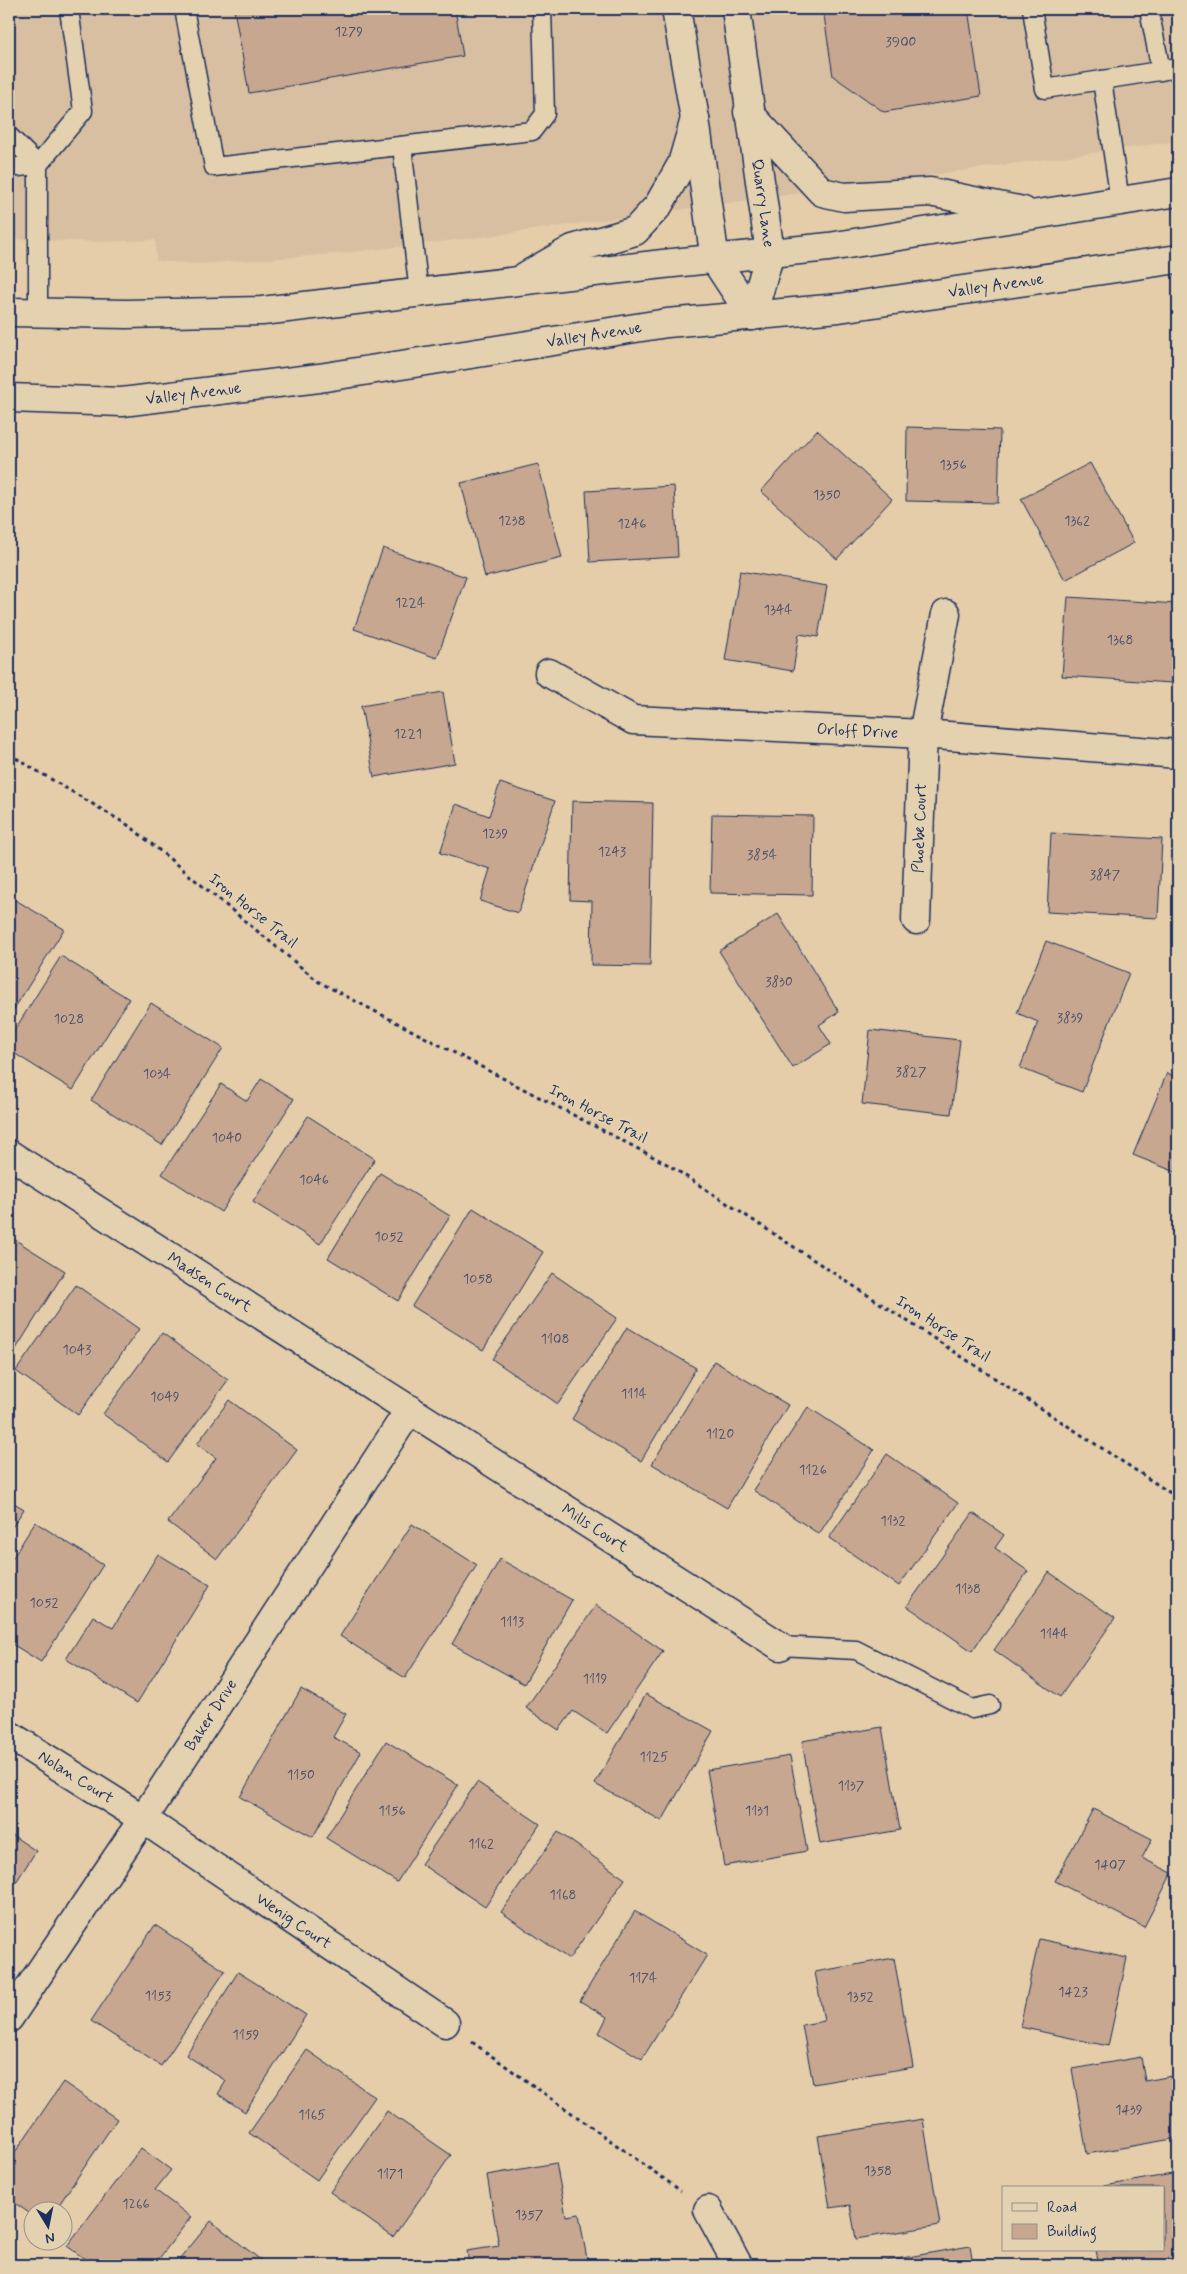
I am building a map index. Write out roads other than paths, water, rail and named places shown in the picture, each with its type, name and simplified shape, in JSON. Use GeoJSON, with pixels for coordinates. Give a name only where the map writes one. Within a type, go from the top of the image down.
{"type":"FeatureCollection","features":[{"type":"Feature","properties":{"kind":"street"},"geometry":{"type":"LineString","coordinates":[[676,9],[695,119],[715,260],[752,316]]}},
{"type":"Feature","properties":{"kind":"street","name":"Quarry Lane"},"geometry":{"type":"LineString","coordinates":[[736,9],[748,112],[770,254],[752,316]]}},
{"type":"Feature","properties":{"kind":"street"},"geometry":{"type":"LineString","coordinates":[[748,112],[822,192],[844,197],[930,192],[1039,214]]}},
{"type":"Feature","properties":{"kind":"street"},"geometry":{"type":"LineString","coordinates":[[517,281],[573,249],[635,231],[658,206],[682,164],[695,119]]}},
{"type":"Feature","properties":{"kind":"street"},"geometry":{"type":"LineString","coordinates":[[9,312],[126,314],[262,311],[829,247],[1178,192]]}},
{"type":"Feature","properties":{"kind":"street","name":"Valley Avenue"},"geometry":{"type":"LineString","coordinates":[[9,398],[122,402],[319,378],[666,324],[839,308],[1178,259]]}},
{"type":"Feature","properties":{"kind":"street","name":"Phoebe Court"},"geometry":{"type":"LineString","coordinates":[[916,920],[923,734],[946,614]]}},
{"type":"Feature","properties":{"kind":"street","name":"Orloff Drive"},"geometry":{"type":"LineString","coordinates":[[549,673],[633,720],[923,734],[1178,754]]}},
{"type":"Feature","properties":{"kind":"street","name":"Madsen Court"},"geometry":{"type":"LineString","coordinates":[[9,1154],[410,1409]]}},
{"type":"Feature","properties":{"kind":"street","name":"Mills Court"},"geometry":{"type":"LineString","coordinates":[[410,1409],[780,1646]]}},
{"type":"Feature","properties":{"kind":"street","name":"Baker Drive"},"geometry":{"type":"LineString","coordinates":[[9,2018],[143,1819],[410,1409]]}},
{"type":"Feature","properties":{"kind":"street","name":"Nolan Court"},"geometry":{"type":"LineString","coordinates":[[9,1735],[143,1819]]}},
{"type":"Feature","properties":{"kind":"street","name":"Wenig Court"},"geometry":{"type":"LineString","coordinates":[[143,1819],[446,2023]]}},
{"type":"Feature","properties":{"kind":"street"},"geometry":{"type":"LineString","coordinates":[[708,2210],[738,2265]]}},
{"type":"Feature","properties":{"kind":"lane"},"geometry":{"type":"LineString","coordinates":[[38,313],[38,165],[83,111],[69,9]]}},
{"type":"Feature","properties":{"kind":"lane"},"geometry":{"type":"LineString","coordinates":[[184,9],[214,168],[532,132],[545,114],[542,9]]}},
{"type":"Feature","properties":{"kind":"lane"},"geometry":{"type":"LineString","coordinates":[[1032,9],[1045,89],[1178,68]]}},
{"type":"Feature","properties":{"kind":"lane"},"geometry":{"type":"LineString","coordinates":[[1149,9],[1161,71]]}},
{"type":"Feature","properties":{"kind":"lane"},"geometry":{"type":"LineString","coordinates":[[1102,80],[1120,201]]}},
{"type":"Feature","properties":{"kind":"lane"},"geometry":{"type":"LineString","coordinates":[[9,136],[38,165]]}},
{"type":"Feature","properties":{"kind":"lane"},"geometry":{"type":"LineString","coordinates":[[402,146],[419,293]]}},
{"type":"Feature","properties":{"kind":"lane"},"geometry":{"type":"LineString","coordinates":[[9,168],[38,165]]}},
{"type":"Feature","properties":{"kind":"lane"},"geometry":{"type":"LineString","coordinates":[[780,1646],[856,1650],[972,1709],[990,1705]]}}]}
